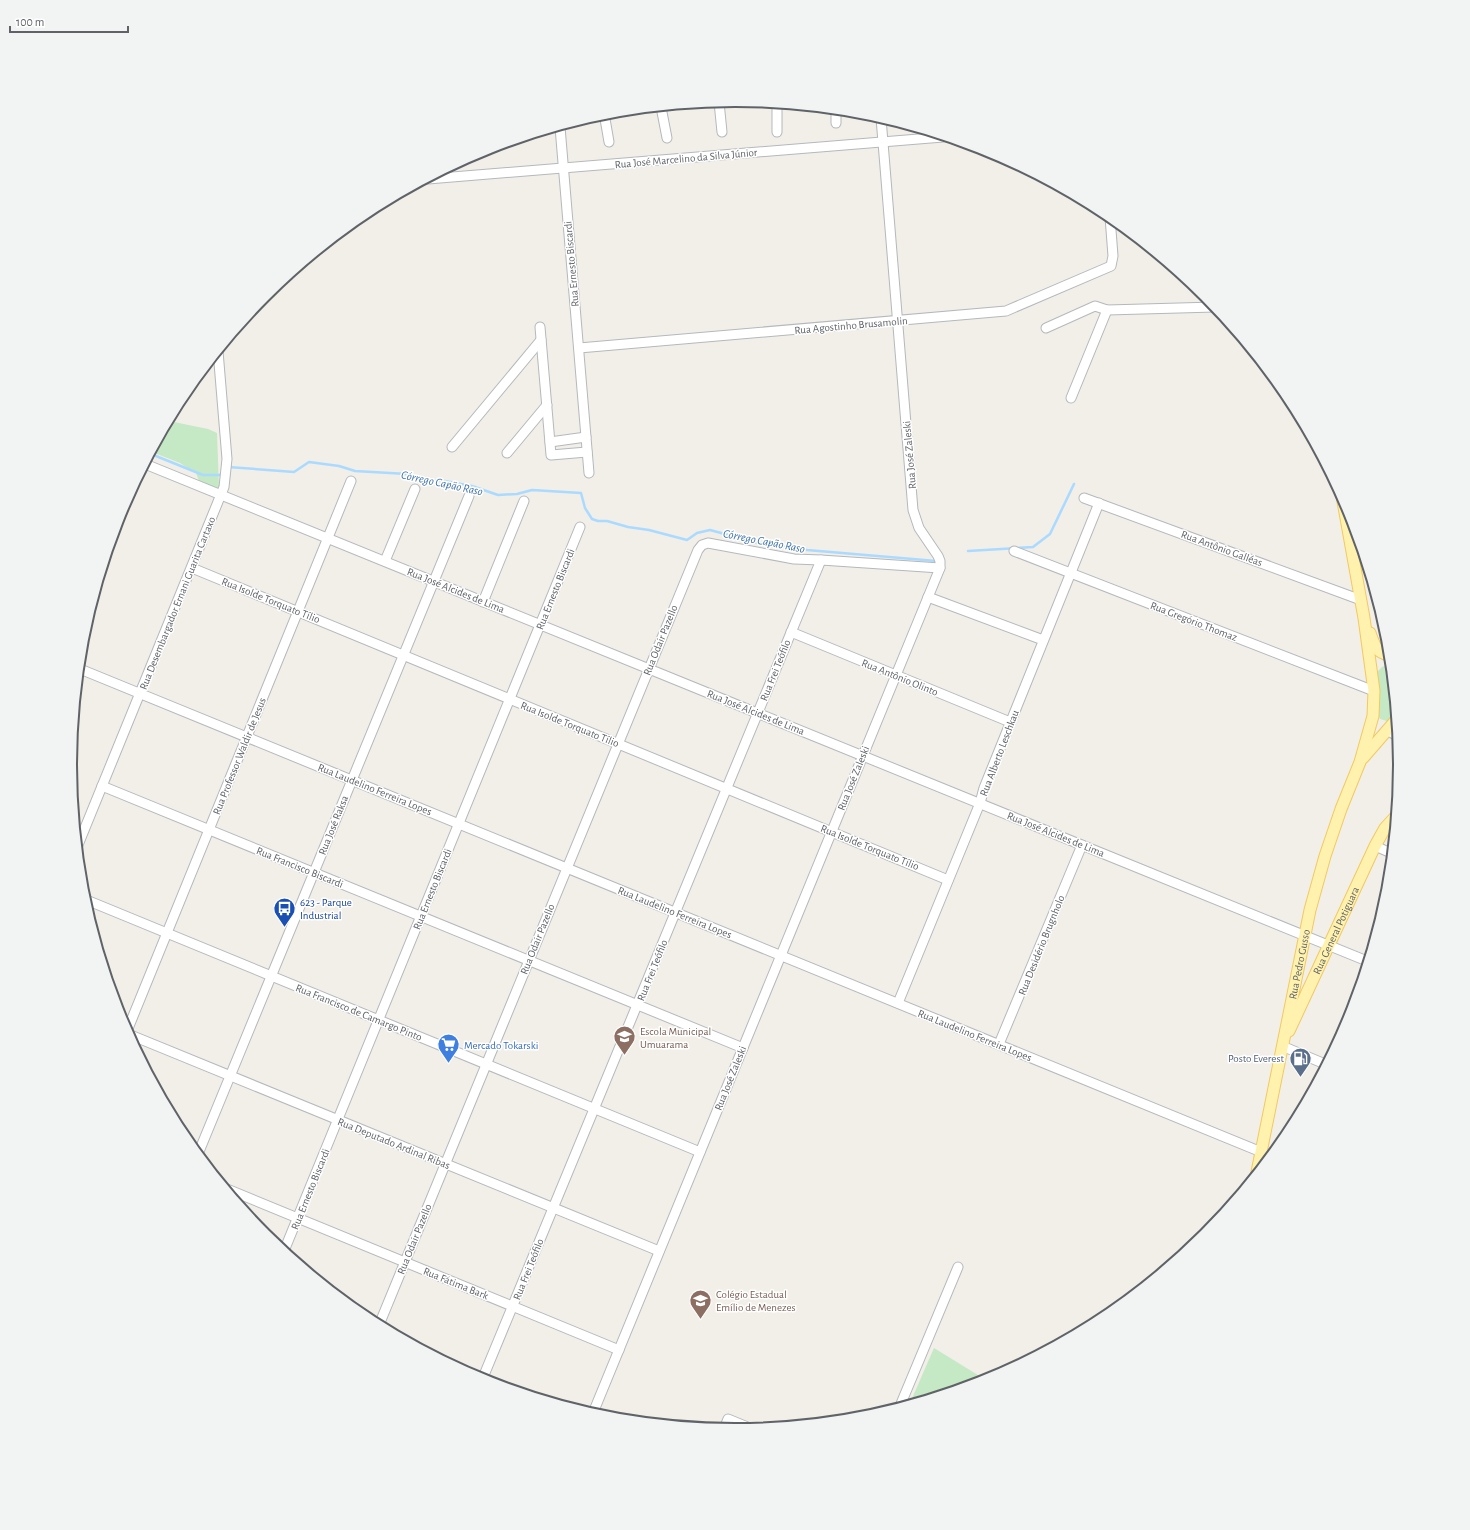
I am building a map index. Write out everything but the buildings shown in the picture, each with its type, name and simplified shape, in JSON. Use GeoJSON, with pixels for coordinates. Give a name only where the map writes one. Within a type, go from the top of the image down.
{"type":"FeatureCollection","features":[{"type":"Feature","properties":{"kind":"main road","name":"Rua Pedro Gusso"},"geometry":{"type":"LineString","coordinates":[[1266,1153],[1282,1046],[1304,935],[1325,856],[1341,809],[1360,762],[1372,722],[1374,691],[1364,618],[1347,524]]}},
{"type":"Feature","properties":{"kind":"main road","name":"Rua Pedro Gusso"},"geometry":{"type":"LineString","coordinates":[[1364,618],[1377,650],[1383,652]]}},
{"type":"Feature","properties":{"kind":"main road"},"geometry":{"type":"LineString","coordinates":[[1370,665],[1377,658],[1383,656]]}},
{"type":"Feature","properties":{"kind":"main road"},"geometry":{"type":"LineString","coordinates":[[1372,722],[1378,729],[1387,730]]}},
{"type":"Feature","properties":{"kind":"main road","name":"Rua Pedro Gusso"},"geometry":{"type":"LineString","coordinates":[[1360,762],[1392,724]]}},
{"type":"Feature","properties":{"kind":"main road","name":"Rua General Potiguara"},"geometry":{"type":"LineString","coordinates":[[1282,1046],[1330,946],[1375,846],[1385,828],[1390,822]]}},
{"type":"Feature","properties":{"kind":"street"},"geometry":{"type":"LineString","coordinates":[[720,107],[722,132]]}},
{"type":"Feature","properties":{"kind":"street"},"geometry":{"type":"LineString","coordinates":[[777,108],[777,132]]}},
{"type":"Feature","properties":{"kind":"street"},"geometry":{"type":"LineString","coordinates":[[662,112],[667,138]]}},
{"type":"Feature","properties":{"kind":"street"},"geometry":{"type":"LineString","coordinates":[[836,116],[836,123]]}},
{"type":"Feature","properties":{"kind":"street"},"geometry":{"type":"LineString","coordinates":[[605,120],[609,142]]}},
{"type":"Feature","properties":{"kind":"street","name":"Rua José Zaleski"},"geometry":{"type":"LineString","coordinates":[[594,1407],[940,568],[938,556],[919,528],[914,515],[881,124]]}},
{"type":"Feature","properties":{"kind":"street","name":"Rua Ernesto Biscardi"},"geometry":{"type":"LineString","coordinates":[[560,130],[589,473]]}},
{"type":"Feature","properties":{"kind":"street","name":"Rua José Marcelino da Silva Júnior"},"geometry":{"type":"LineString","coordinates":[[438,178],[933,138]]}},
{"type":"Feature","properties":{"kind":"street","name":"Rua Agostinho Brusamolin"},"geometry":{"type":"LineString","coordinates":[[578,348],[1006,311],[1108,268],[1113,263],[1111,225]]}},
{"type":"Feature","properties":{"kind":"street"},"geometry":{"type":"LineString","coordinates":[[1046,328],[1094,306],[1107,310],[1207,307]]}},
{"type":"Feature","properties":{"kind":"street"},"geometry":{"type":"LineString","coordinates":[[1071,398],[1107,310]]}},
{"type":"Feature","properties":{"kind":"street"},"geometry":{"type":"LineString","coordinates":[[540,327],[551,455],[587,452]]}},
{"type":"Feature","properties":{"kind":"street"},"geometry":{"type":"LineString","coordinates":[[452,447],[541,340]]}},
{"type":"Feature","properties":{"kind":"street","name":"Rua Desembargador Ernani Guarita Cartaxo"},"geometry":{"type":"LineString","coordinates":[[81,837],[192,568],[221,495],[226,478],[227,459],[219,357]]}},
{"type":"Feature","properties":{"kind":"street"},"geometry":{"type":"LineString","coordinates":[[507,453],[547,405]]}},
{"type":"Feature","properties":{"kind":"street"},"geometry":{"type":"LineString","coordinates":[[550,442],[586,437]]}},
{"type":"Feature","properties":{"kind":"street","name":"Rua José Alcides de Lima"},"geometry":{"type":"LineString","coordinates":[[149,466],[1363,960]]}},
{"type":"Feature","properties":{"kind":"street","name":"Rua Professor Waldir de Jesus"},"geometry":{"type":"LineString","coordinates":[[130,1024],[351,481]]}},
{"type":"Feature","properties":{"kind":"street"},"geometry":{"type":"LineString","coordinates":[[385,562],[414,489]]}},
{"type":"Feature","properties":{"kind":"street","name":"Rua José Raksa"},"geometry":{"type":"LineString","coordinates":[[200,1148],[469,496]]}},
{"type":"Feature","properties":{"kind":"street","name":"Rua Antônio Galléas"},"geometry":{"type":"LineString","coordinates":[[1084,498],[1099,502],[1361,600]]}},
{"type":"Feature","properties":{"kind":"street"},"geometry":{"type":"LineString","coordinates":[[484,602],[524,501]]}},
{"type":"Feature","properties":{"kind":"street","name":"Rua Alberto Leschkau"},"geometry":{"type":"LineString","coordinates":[[898,1003],[980,803],[984,788],[1010,722],[1099,502]]}},
{"type":"Feature","properties":{"kind":"street","name":"Rua Ernesto Biscardi"},"geometry":{"type":"LineString","coordinates":[[286,1246],[580,527]]}},
{"type":"Feature","properties":{"kind":"street","name":"Rua Odair Pazello"},"geometry":{"type":"LineString","coordinates":[[381,1319],[696,554],[702,545],[708,543],[794,559],[821,560]]}},
{"type":"Feature","properties":{"kind":"street","name":"Rua Gregório Thomaz"},"geometry":{"type":"LineString","coordinates":[[1014,551],[1374,691]]}},
{"type":"Feature","properties":{"kind":"street"},"geometry":{"type":"LineString","coordinates":[[821,560],[940,568]]}},
{"type":"Feature","properties":{"kind":"street","name":"Rua Frei Teófilo"},"geometry":{"type":"LineString","coordinates":[[485,1374],[821,560]]}},
{"type":"Feature","properties":{"kind":"street","name":"Rua Isolde Torquato Tílio"},"geometry":{"type":"LineString","coordinates":[[192,568],[948,880]]}},
{"type":"Feature","properties":{"kind":"street"},"geometry":{"type":"LineString","coordinates":[[928,597],[1043,640]]}},
{"type":"Feature","properties":{"kind":"street","name":"Rua Antônio Olinto"},"geometry":{"type":"LineString","coordinates":[[791,632],[1010,722]]}},
{"type":"Feature","properties":{"kind":"street","name":"Rua Laudelino Ferreira Lopes"},"geometry":{"type":"LineString","coordinates":[[85,670],[1266,1154]]}},
{"type":"Feature","properties":{"kind":"street"},"geometry":{"type":"LineString","coordinates":[[1387,730],[1392,733]]}},
{"type":"Feature","properties":{"kind":"street","name":"Rua Francisco Biscardi"},"geometry":{"type":"LineString","coordinates":[[102,786],[743,1048]]}},
{"type":"Feature","properties":{"kind":"street","name":"Rua Desidério Brugnholo"},"geometry":{"type":"LineString","coordinates":[[999,1044],[1082,845]]}},
{"type":"Feature","properties":{"kind":"street"},"geometry":{"type":"LineString","coordinates":[[1375,846],[1387,851]]}},
{"type":"Feature","properties":{"kind":"street","name":"Rua Francisco de Camargo Pinto"},"geometry":{"type":"LineString","coordinates":[[92,903],[700,1152]]}},
{"type":"Feature","properties":{"kind":"street","name":"Rua Deputado Ardinal Ribas"},"geometry":{"type":"LineString","coordinates":[[136,1037],[659,1251]]}},
{"type":"Feature","properties":{"kind":"street"},"geometry":{"type":"LineString","coordinates":[[1282,1046],[1322,1063]]}},
{"type":"Feature","properties":{"kind":"street","name":"Rua Fátima Bark"},"geometry":{"type":"LineString","coordinates":[[234,1192],[619,1350]]}},
{"type":"Feature","properties":{"kind":"street"},"geometry":{"type":"LineString","coordinates":[[902,1402],[958,1267]]}},
{"type":"Feature","properties":{"kind":"street"},"geometry":{"type":"LineString","coordinates":[[726,1423],[728,1419],[738,1423]]}},
{"type":"Feature","properties":{"kind":"green space"},"geometry":{"type":"Polygon","coordinates":[[[174,422],[208,429],[217,433],[219,488],[201,486],[196,473],[180,463],[156,453],[174,422]]]}},
{"type":"Feature","properties":{"kind":"green space"},"geometry":{"type":"Polygon","coordinates":[[[1385,666],[1391,717],[1387,721],[1380,719],[1378,715],[1379,696],[1376,673],[1385,666]]]}},
{"type":"Feature","properties":{"kind":"green space"},"geometry":{"type":"Polygon","coordinates":[[[934,1348],[979,1376],[947,1388],[912,1399],[934,1348]]]}},
{"type":"Feature","properties":{"kind":"waterway","name":"Córrego Capão Raso"},"geometry":{"type":"LineString","coordinates":[[155,456],[203,475],[220,475],[223,472]]}},
{"type":"Feature","properties":{"kind":"waterway","name":"Córrego Capão Raso"},"geometry":{"type":"LineString","coordinates":[[228,467],[294,472],[309,462],[339,466],[355,471],[407,474],[428,482],[439,480],[472,486],[498,495],[517,494],[532,490],[581,493],[585,508],[592,519],[649,530],[687,540],[697,533],[710,530],[758,543],[807,550],[936,561]]}},
{"type":"Feature","properties":{"kind":"waterway","name":"Córrego Capão Raso"},"geometry":{"type":"LineString","coordinates":[[968,551],[1033,547],[1050,534],[1074,484]]}},
{"type":"Feature","properties":{"kind":"place","name":"623 - Parque Industrial"},"geometry":{"type":"Point","coordinates":[285,928]}},
{"type":"Feature","properties":{"kind":"place","name":"Escola Municipal Umuarama"},"geometry":{"type":"Point","coordinates":[624,1056]}},
{"type":"Feature","properties":{"kind":"place","name":"Mercado Tokarski"},"geometry":{"type":"Point","coordinates":[449,1064]}},
{"type":"Feature","properties":{"kind":"place","name":"Posto Everest"},"geometry":{"type":"Point","coordinates":[1300,1078]}},
{"type":"Feature","properties":{"kind":"place","name":"Colégio Estadual Emílio de Menezes"},"geometry":{"type":"Point","coordinates":[701,1320]}}]}
